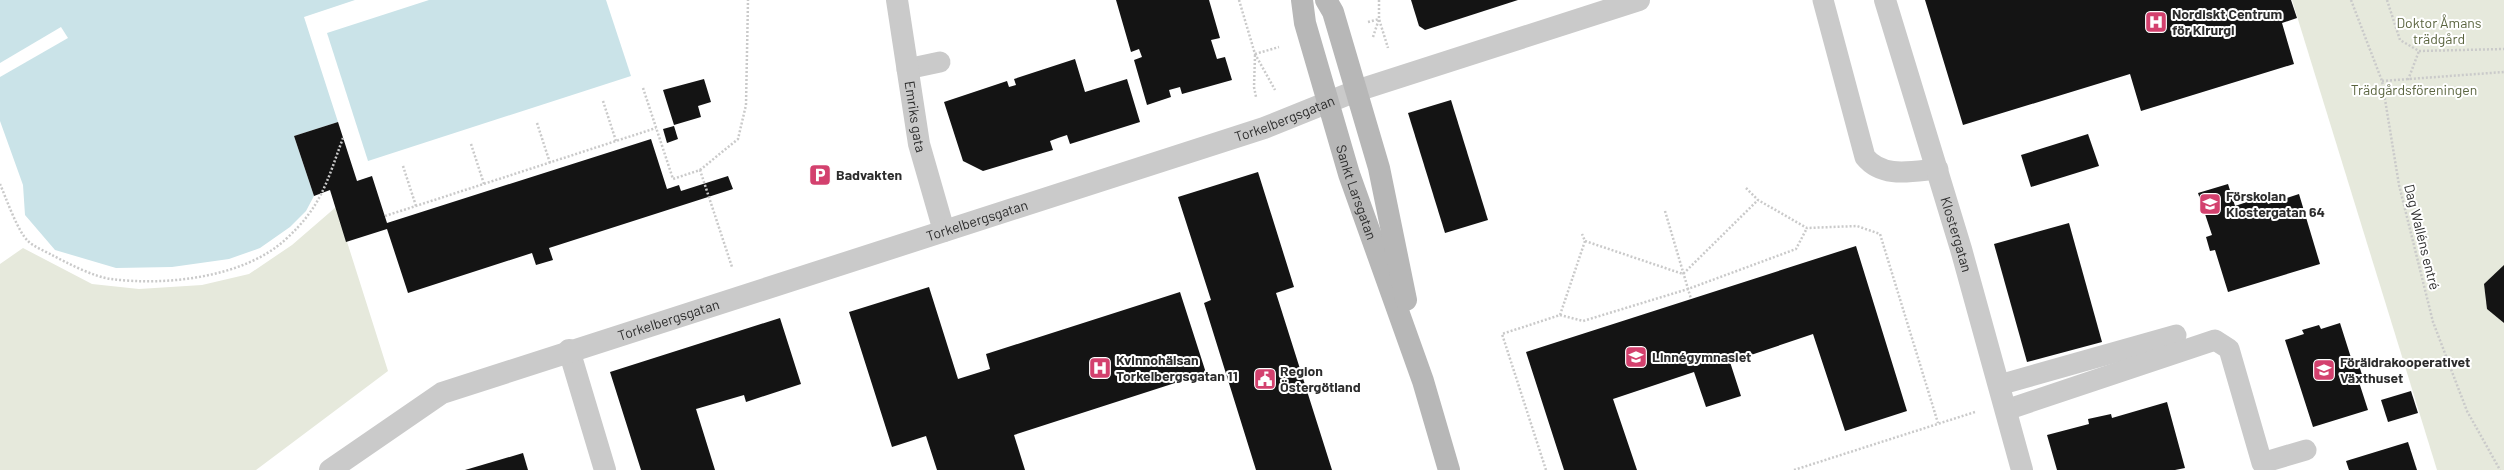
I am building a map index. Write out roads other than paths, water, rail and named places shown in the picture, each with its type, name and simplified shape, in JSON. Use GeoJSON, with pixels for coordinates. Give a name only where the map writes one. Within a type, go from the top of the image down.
{"type":"FeatureCollection","features":[{"type":"Feature","properties":{"kind":"main road","name":"Sankt Larsgatan"},"geometry":{"type":"LineString","coordinates":[[1302,0],[1305,23],[1349,174],[1423,381],[1449,470]]}},
{"type":"Feature","properties":{"kind":"main road","name":"Sankt Larsgatan"},"geometry":{"type":"LineString","coordinates":[[1326,0],[1333,12],[1378,168],[1423,381]]}},
{"type":"Feature","properties":{"kind":"street","name":"Emriks gata"},"geometry":{"type":"LineString","coordinates":[[897,0],[918,144],[944,230]]}},
{"type":"Feature","properties":{"kind":"street","name":"Torkelbergsgatan"},"geometry":{"type":"LineString","coordinates":[[330,470],[442,393],[569,350],[1264,128],[1356,91],[1639,0]]}},
{"type":"Feature","properties":{"kind":"street","name":"Klostergatan"},"geometry":{"type":"LineString","coordinates":[[1884,0],[1938,169],[2022,470]]}},
{"type":"Feature","properties":{"kind":"street"},"geometry":{"type":"LineString","coordinates":[[569,350],[605,470]]}},
{"type":"Feature","properties":{"kind":"lane"},"geometry":{"type":"LineString","coordinates":[[1823,0],[1865,157],[1872,165],[1890,172],[1938,169]]}},
{"type":"Feature","properties":{"kind":"lane"},"geometry":{"type":"LineString","coordinates":[[907,69],[940,62]]}},
{"type":"Feature","properties":{"kind":"lane"},"geometry":{"type":"LineString","coordinates":[[2003,399],[2176,335]]}},
{"type":"Feature","properties":{"kind":"lane"},"geometry":{"type":"LineString","coordinates":[[2003,399],[2215,340],[2229,349],[2262,462],[2306,450]]}},
{"type":"Feature","properties":{"kind":"water"},"geometry":{"type":"Polygon","coordinates":[[[0,0],[355,0],[304,17],[338,122],[294,136],[314,196],[306,211],[290,227],[260,248],[229,259],[172,267],[116,268],[55,250],[25,215],[23,185],[0,121],[0,0]]]}},
{"type":"Feature","properties":{"kind":"water"},"geometry":{"type":"Polygon","coordinates":[[[429,0],[606,0],[631,76],[368,161],[327,33],[429,0]]]}},
{"type":"Feature","properties":{"kind":"place","name":"Nordiskt Centrum för Kirurgi"},"geometry":{"type":"Point","coordinates":[2156,22]}},
{"type":"Feature","properties":{"kind":"place","name":"Badvakten"},"geometry":{"type":"Point","coordinates":[820,175]}},
{"type":"Feature","properties":{"kind":"place","name":"Förskolan Klostergatan 64"},"geometry":{"type":"Point","coordinates":[2210,204]}},
{"type":"Feature","properties":{"kind":"place","name":"Linnégymnasiet"},"geometry":{"type":"Point","coordinates":[1636,357]}},
{"type":"Feature","properties":{"kind":"place","name":"Kvinnohälsan Torkelbergsgatan 11"},"geometry":{"type":"Point","coordinates":[1100,368]}},
{"type":"Feature","properties":{"kind":"place","name":"Föräldrakooperativet Växthuset"},"geometry":{"type":"Point","coordinates":[2324,370]}},
{"type":"Feature","properties":{"kind":"place","name":"Region Östergötland"},"geometry":{"type":"Point","coordinates":[1265,379]}},
{"type":"Feature","properties":{"kind":"park label","name":"Doktor Åmans trädgård"},"geometry":{"type":"Point","coordinates":[2439,32]}},
{"type":"Feature","properties":{"kind":"park label","name":"Trädgårdsföreningen"},"geometry":{"type":"Point","coordinates":[2414,90]}}]}
